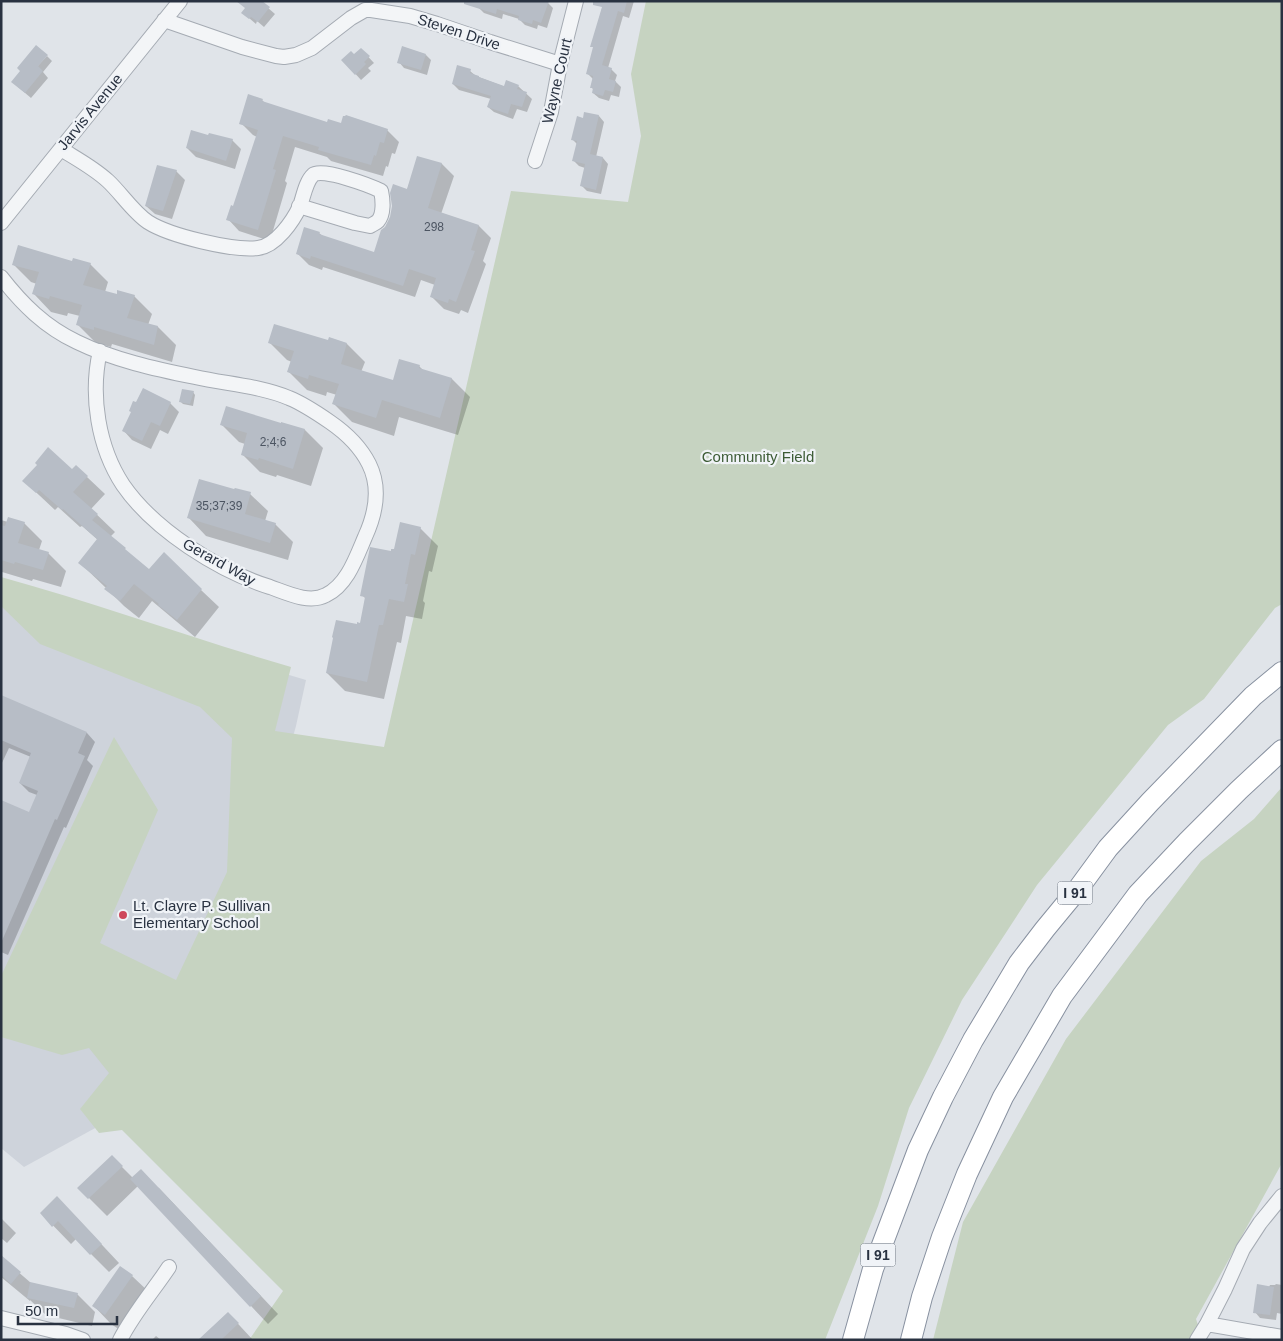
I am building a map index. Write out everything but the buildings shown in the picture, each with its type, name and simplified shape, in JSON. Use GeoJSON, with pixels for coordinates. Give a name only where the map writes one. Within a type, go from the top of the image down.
{"type":"FeatureCollection","features":[{"type":"Feature","properties":{"kind":"highway","name":"I 91"},"geometry":{"type":"LineString","coordinates":[[853,1340],[873,1269],[918,1150],[973,1040],[1019,963],[1108,848],[1253,696],[1282,672]]}},
{"type":"Feature","properties":{"kind":"highway"},"geometry":{"type":"LineString","coordinates":[[912,1340],[922,1297],[942,1237],[975,1156],[1002,1097],[1062,996],[1138,894],[1239,790],[1282,750]]}},
{"type":"Feature","properties":{"kind":"highway"},"geometry":{"type":"LineString","coordinates":[[1239,790],[1282,757]]}},
{"type":"Feature","properties":{"kind":"highway"},"geometry":{"type":"LineString","coordinates":[[848,1340],[860,1312]]}},
{"type":"Feature","properties":{"kind":"street","name":"Jarvis Avenue"},"geometry":{"type":"LineString","coordinates":[[1,223],[180,1]]}},
{"type":"Feature","properties":{"kind":"street","name":"Wayne Court"},"geometry":{"type":"LineString","coordinates":[[535,161],[551,112],[560,64],[576,1]]}},
{"type":"Feature","properties":{"kind":"street","name":"Steven Drive"},"geometry":{"type":"LineString","coordinates":[[164,20],[242,47],[284,57],[302,53],[312,48],[355,15],[365,10],[372,10],[410,16],[560,64]]}},
{"type":"Feature","properties":{"kind":"street"},"geometry":{"type":"LineString","coordinates":[[61,149],[106,179],[148,221],[166,230],[193,239],[229,246],[260,248],[270,244],[290,223],[300,206],[309,180],[313,174],[318,172],[372,186],[381,191],[383,199],[378,221],[370,226],[300,206]]}},
{"type":"Feature","properties":{"kind":"street","name":"Gerard Way"},"geometry":{"type":"LineString","coordinates":[[1,277],[32,312],[48,326],[100,352],[145,366],[195,378],[262,390],[288,397],[317,414],[348,436],[372,471],[377,493],[370,527],[346,577],[339,586],[326,595],[318,598],[307,598],[259,584],[193,550],[146,511],[123,484],[111,462],[102,438],[96,395],[100,352]]}},
{"type":"Feature","properties":{"kind":"street"},"geometry":{"type":"LineString","coordinates":[[1197,1340],[1225,1289],[1243,1250],[1260,1223],[1282,1196]]}},
{"type":"Feature","properties":{"kind":"street"},"geometry":{"type":"LineString","coordinates":[[120,1340],[128,1324],[169,1267]]}},
{"type":"Feature","properties":{"kind":"street"},"geometry":{"type":"LineString","coordinates":[[1,1318],[65,1337],[83,1340]]}},
{"type":"Feature","properties":{"kind":"street"},"geometry":{"type":"LineString","coordinates":[[1207,1324],[1282,1336]]}},
{"type":"Feature","properties":{"kind":"shaded area","name":"Lt. Clayre P. Sullivan Elementary School"},"geometry":{"type":"Polygon","coordinates":[[[1,589],[306,680],[296,726],[280,782],[119,1115],[24,1167],[1,1148],[1,589]]]}},
{"type":"Feature","properties":{"kind":"green space","name":"Community Field"},"geometry":{"type":"Polygon","coordinates":[[[646,1],[1282,1],[1282,604],[1275,608],[1204,699],[1168,725],[1037,885],[962,1000],[909,1108],[878,1206],[825,1340],[249,1340],[283,1291],[122,1130],[99,1133],[80,1109],[109,1073],[89,1048],[62,1055],[1,1037],[1,976],[114,737],[158,810],[100,943],[176,980],[227,872],[232,738],[200,707],[40,644],[1,606],[1,577],[291,667],[275,731],[384,747],[511,191],[628,202],[641,136],[631,74],[646,1]]]}},
{"type":"Feature","properties":{"kind":"green space"},"geometry":{"type":"Polygon","coordinates":[[[1282,787],[1282,1163],[1196,1319],[1203,1340],[933,1340],[963,1222],[1066,1039],[1201,861],[1254,819],[1282,787]]]}},
{"type":"Feature","properties":{"kind":"place","name":"Lt. Clayre P. Sullivan Elementary School"},"geometry":{"type":"Point","coordinates":[123,915]}}]}
